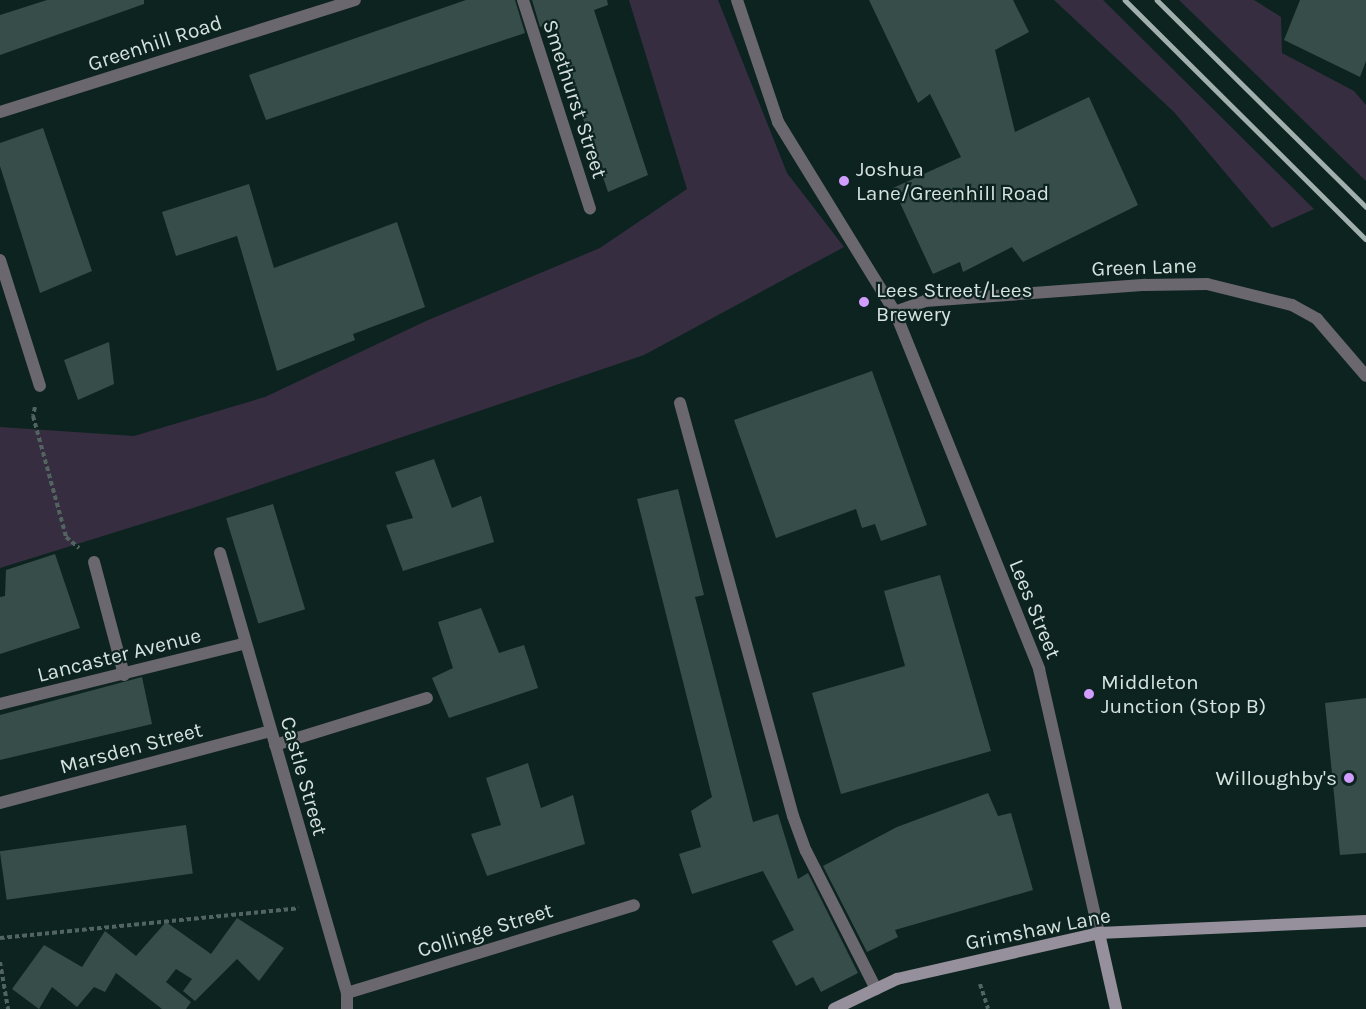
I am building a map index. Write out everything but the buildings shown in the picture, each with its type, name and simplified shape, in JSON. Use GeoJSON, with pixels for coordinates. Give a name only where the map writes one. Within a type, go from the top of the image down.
{"type":"FeatureCollection","features":[{"type":"Feature","properties":{"kind":"main road","name":"Grimshaw Lane"},"geometry":{"type":"LineString","coordinates":[[834,1009],[897,979],[1099,933],[1366,921]]}},
{"type":"Feature","properties":{"kind":"main road"},"geometry":{"type":"LineString","coordinates":[[1099,933],[1116,1009]]}},
{"type":"Feature","properties":{"kind":"street","name":"Greenhill Road"},"geometry":{"type":"LineString","coordinates":[[0,112],[355,0]]}},
{"type":"Feature","properties":{"kind":"street","name":"Smethurst Street"},"geometry":{"type":"LineString","coordinates":[[523,0],[590,209]]}},
{"type":"Feature","properties":{"kind":"street","name":"Lees Street"},"geometry":{"type":"LineString","coordinates":[[736,0],[778,122],[895,312],[1039,669],[1099,933]]}},
{"type":"Feature","properties":{"kind":"street"},"geometry":{"type":"LineString","coordinates":[[0,260],[40,386]]}},
{"type":"Feature","properties":{"kind":"street","name":"Green Lane"},"geometry":{"type":"LineString","coordinates":[[895,312],[925,301],[1145,285],[1207,284],[1292,305],[1317,320],[1366,376]]}},
{"type":"Feature","properties":{"kind":"street"},"geometry":{"type":"LineString","coordinates":[[680,403],[793,816],[806,851],[876,989]]}},
{"type":"Feature","properties":{"kind":"street","name":"Castle Street"},"geometry":{"type":"LineString","coordinates":[[220,554],[347,993],[347,1009]]}},
{"type":"Feature","properties":{"kind":"street"},"geometry":{"type":"LineString","coordinates":[[94,562],[124,675]]}},
{"type":"Feature","properties":{"kind":"street","name":"Lancaster Avenue"},"geometry":{"type":"LineString","coordinates":[[0,704],[246,643]]}},
{"type":"Feature","properties":{"kind":"street"},"geometry":{"type":"LineString","coordinates":[[275,745],[427,698]]}},
{"type":"Feature","properties":{"kind":"street","name":"Marsden Street"},"geometry":{"type":"LineString","coordinates":[[0,803],[271,731]]}},
{"type":"Feature","properties":{"kind":"street","name":"Collinge Street"},"geometry":{"type":"LineString","coordinates":[[347,993],[634,905]]}},
{"type":"Feature","properties":{"kind":"path"},"geometry":{"type":"LineString","coordinates":[[33,416],[66,537]]}},
{"type":"Feature","properties":{"kind":"path"},"geometry":{"type":"LineString","coordinates":[[0,938],[322,905]]}},
{"type":"Feature","properties":{"kind":"path"},"geometry":{"type":"LineString","coordinates":[[0,962],[8,1009]]}},
{"type":"Feature","properties":{"kind":"shaded area"},"geometry":{"type":"Polygon","coordinates":[[[629,0],[718,0],[787,173],[844,247],[644,355],[193,508],[0,568],[0,427],[134,436],[265,397],[426,321],[600,248],[687,189],[629,0]]]}},
{"type":"Feature","properties":{"kind":"shaded area"},"geometry":{"type":"Polygon","coordinates":[[[1054,0],[1103,0],[1314,209],[1272,228],[1174,112],[1054,0]]]}},
{"type":"Feature","properties":{"kind":"shaded area"},"geometry":{"type":"Polygon","coordinates":[[[1179,0],[1254,0],[1281,17],[1282,53],[1354,91],[1366,105],[1366,181],[1179,0]]]}},
{"type":"Feature","properties":{"kind":"railway"},"geometry":{"type":"LineString","coordinates":[[1125,0],[1366,239]]}},
{"type":"Feature","properties":{"kind":"railway"},"geometry":{"type":"LineString","coordinates":[[1157,0],[1366,207]]}},
{"type":"Feature","properties":{"kind":"place","name":"Joshua Lane/Greenhill Road"},"geometry":{"type":"Point","coordinates":[844,181]}},
{"type":"Feature","properties":{"kind":"place","name":"Lees Street/Lees Brewery"},"geometry":{"type":"Point","coordinates":[864,302]}},
{"type":"Feature","properties":{"kind":"place","name":"Middleton Junction (Stop B)"},"geometry":{"type":"Point","coordinates":[1089,694]}},
{"type":"Feature","properties":{"kind":"place","name":"Willoughby's"},"geometry":{"type":"Point","coordinates":[1349,778]}}]}
